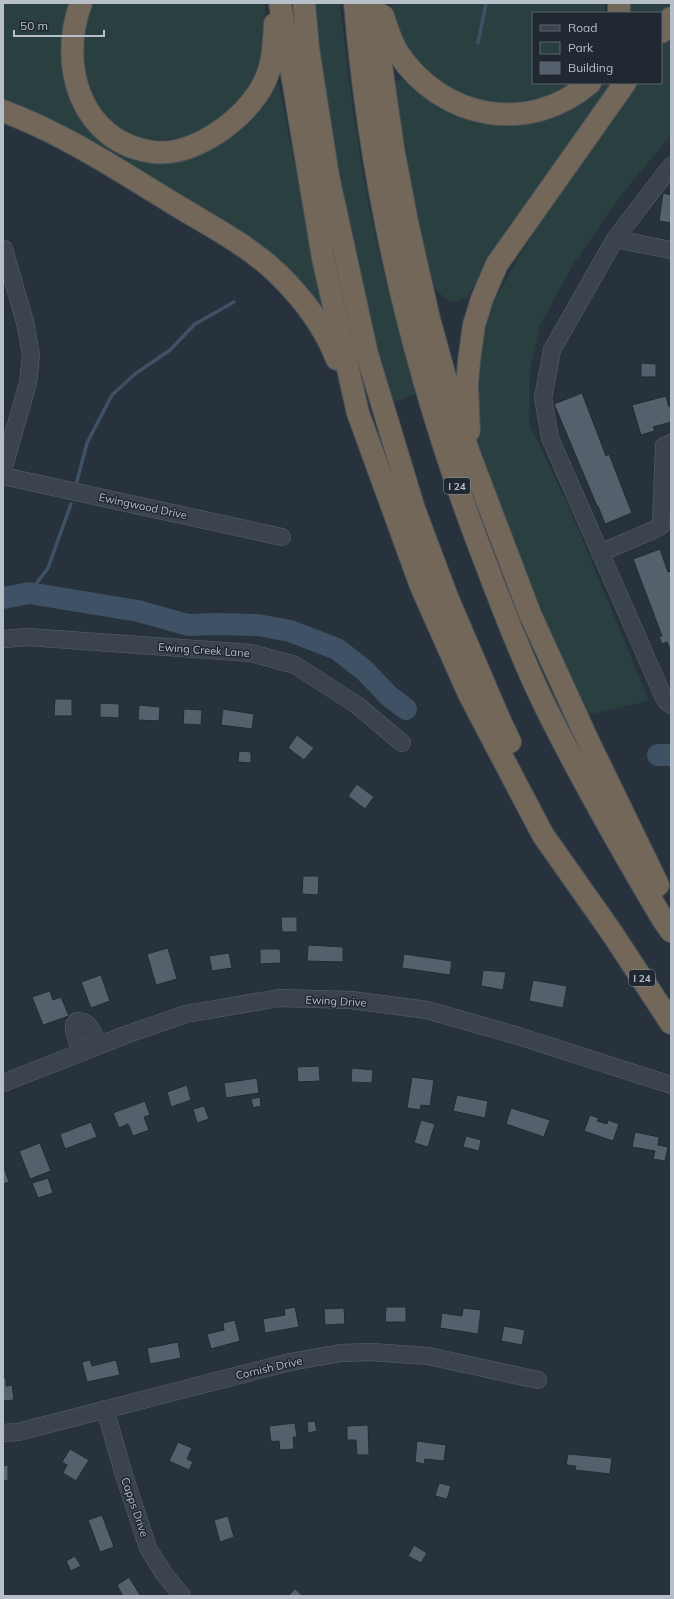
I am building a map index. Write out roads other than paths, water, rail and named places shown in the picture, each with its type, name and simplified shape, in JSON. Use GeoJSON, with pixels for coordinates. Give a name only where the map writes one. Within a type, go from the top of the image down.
{"type":"FeatureCollection","features":[{"type":"Feature","properties":{"kind":"highway"},"geometry":{"type":"LineString","coordinates":[[82,3],[76,17],[72,57],[74,77],[79,95],[87,111],[110,135],[125,144],[154,152],[172,151],[190,146],[213,136],[235,119],[253,100],[263,84],[274,50],[277,3]]}},
{"type":"Feature","properties":{"kind":"highway"},"geometry":{"type":"LineString","coordinates":[[280,3],[323,258],[358,412]]}},
{"type":"Feature","properties":{"kind":"highway","name":"I 24"},"geometry":{"type":"LineString","coordinates":[[304,3],[308,48],[328,176],[353,296],[367,354],[414,509],[447,597],[500,721],[540,802],[612,933],[671,1023]]}},
{"type":"Feature","properties":{"kind":"highway","name":"I 24"},"geometry":{"type":"LineString","coordinates":[[355,3],[370,129],[389,238],[415,350],[438,429],[464,507],[506,616],[545,706],[608,826],[671,931]]}},
{"type":"Feature","properties":{"kind":"highway"},"geometry":{"type":"LineString","coordinates":[[374,3],[375,23],[390,133],[407,222],[429,319],[455,413],[530,614],[589,743],[671,910]]}},
{"type":"Feature","properties":{"kind":"highway"},"geometry":{"type":"LineString","coordinates":[[379,3],[389,36],[397,52],[410,69],[428,86],[445,98],[466,108],[502,114],[526,114],[549,108],[565,101],[589,84]]}},
{"type":"Feature","properties":{"kind":"highway"},"geometry":{"type":"LineString","coordinates":[[662,31],[671,18]]}},
{"type":"Feature","properties":{"kind":"highway"},"geometry":{"type":"LineString","coordinates":[[470,456],[467,384],[474,325],[482,299],[497,264],[624,84]]}},
{"type":"Feature","properties":{"kind":"highway"},"geometry":{"type":"LineString","coordinates":[[3,111],[54,132],[221,232],[276,272],[312,311],[332,345],[421,586],[470,696],[543,835],[612,933]]}},
{"type":"Feature","properties":{"kind":"street"},"geometry":{"type":"LineString","coordinates":[[671,166],[615,239],[552,350],[543,398],[550,438],[665,700],[671,705]]}},
{"type":"Feature","properties":{"kind":"street"},"geometry":{"type":"LineString","coordinates":[[615,239],[671,250]]}},
{"type":"Feature","properties":{"kind":"street"},"geometry":{"type":"LineString","coordinates":[[3,470],[28,383],[31,355],[25,322],[4,249]]}},
{"type":"Feature","properties":{"kind":"street"},"geometry":{"type":"LineString","coordinates":[[600,553],[661,526],[664,446],[671,443]]}},
{"type":"Feature","properties":{"kind":"street","name":"Ewingwood Drive"},"geometry":{"type":"LineString","coordinates":[[3,476],[282,537]]}},
{"type":"Feature","properties":{"kind":"street","name":"Ewing Creek Lane"},"geometry":{"type":"LineString","coordinates":[[3,639],[28,637],[251,653],[295,665],[356,705],[402,743]]}},
{"type":"Feature","properties":{"kind":"street","name":"Ewing Drive"},"geometry":{"type":"LineString","coordinates":[[3,1083],[138,1030],[194,1013],[279,998],[351,1000],[427,1010],[515,1035],[671,1085]]}},
{"type":"Feature","properties":{"kind":"street"},"geometry":{"type":"LineString","coordinates":[[81,1052],[74,1031],[74,1025],[78,1021],[86,1022],[98,1045]]}},
{"type":"Feature","properties":{"kind":"street","name":"Cornish Drive"},"geometry":{"type":"LineString","coordinates":[[3,1433],[18,1432],[290,1362],[341,1353],[377,1352],[428,1356],[538,1380]]}},
{"type":"Feature","properties":{"kind":"street","name":"Capps Drive"},"geometry":{"type":"LineString","coordinates":[[105,1409],[124,1475],[148,1548],[164,1574],[182,1596]]}},
{"type":"Feature","properties":{"kind":"waterway"},"geometry":{"type":"LineString","coordinates":[[478,43],[486,3]]}},
{"type":"Feature","properties":{"kind":"waterway"},"geometry":{"type":"LineString","coordinates":[[77,481],[87,443],[112,395],[135,374],[170,350],[195,324],[234,302]]}},
{"type":"Feature","properties":{"kind":"waterway"},"geometry":{"type":"LineString","coordinates":[[29,593],[48,568],[71,504]]}},
{"type":"Feature","properties":{"kind":"waterway"},"geometry":{"type":"LineString","coordinates":[[3,598],[29,593],[138,611],[188,625],[258,625],[290,631],[337,649],[364,670],[389,696],[406,709]]}},
{"type":"Feature","properties":{"kind":"waterway"},"geometry":{"type":"LineString","coordinates":[[658,755],[671,755]]}}]}
